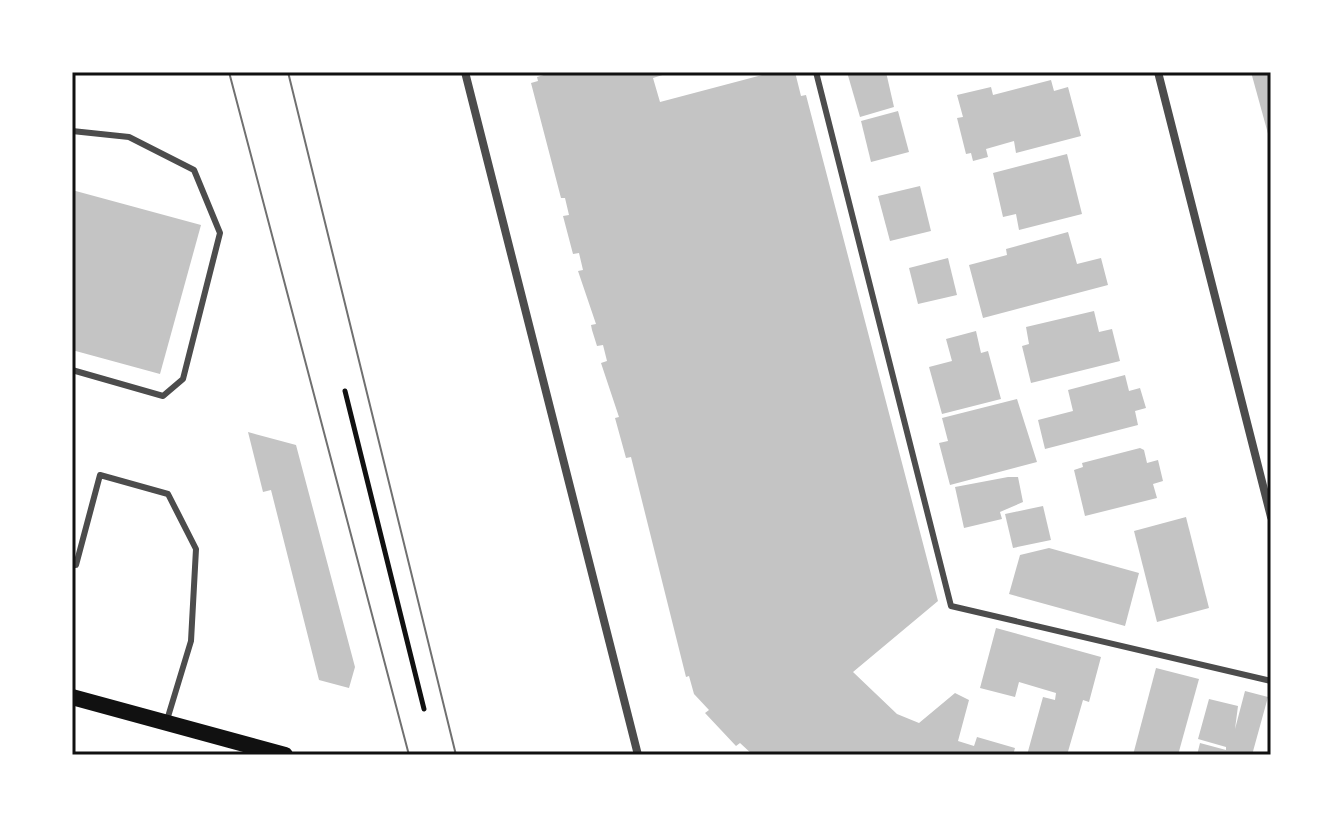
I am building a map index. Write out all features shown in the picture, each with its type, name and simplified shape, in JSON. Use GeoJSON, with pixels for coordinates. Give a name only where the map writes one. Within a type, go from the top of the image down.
{"type":"FeatureCollection","features":[{"type":"Feature","properties":{"kind":"main road"},"geometry":{"type":"LineString","coordinates":[[72,697],[246,749],[285,755]]}},
{"type":"Feature","properties":{"kind":"street"},"geometry":{"type":"LineString","coordinates":[[465,72],[638,755]]}},
{"type":"Feature","properties":{"kind":"street"},"geometry":{"type":"LineString","coordinates":[[1158,72],[1271,517]]}},
{"type":"Feature","properties":{"kind":"lane"},"geometry":{"type":"LineString","coordinates":[[816,72],[951,606],[1271,681]]}},
{"type":"Feature","properties":{"kind":"lane"},"geometry":{"type":"LineString","coordinates":[[72,131],[129,137],[194,170],[220,233],[183,379],[163,396],[72,370]]}},
{"type":"Feature","properties":{"kind":"lane"},"geometry":{"type":"LineString","coordinates":[[72,565],[76,565],[100,475],[168,494],[196,549],[191,641],[167,723]]}},
{"type":"Feature","properties":{"kind":"path"},"geometry":{"type":"LineString","coordinates":[[345,391],[424,709]]}},
{"type":"Feature","properties":{"kind":"building"},"geometry":{"type":"Polygon","coordinates":[[[554,72],[672,72],[653,78],[660,102],[773,72],[795,72],[801,96],[806,95],[938,601],[853,672],[897,714],[919,723],[955,693],[969,700],[958,741],[974,746],[977,737],[1015,748],[1013,755],[753,755],[740,743],[736,746],[705,713],[709,710],[694,694],[689,676],[686,677],[631,457],[626,458],[615,418],[619,417],[601,363],[607,361],[603,345],[597,346],[592,330],[591,325],[596,324],[578,271],[583,270],[579,253],[573,254],[563,216],[569,215],[565,198],[561,198],[531,83],[538,81],[537,77],[554,72]]]}},
{"type":"Feature","properties":{"kind":"building"},"geometry":{"type":"Polygon","coordinates":[[[847,72],[886,72],[894,107],[860,117],[847,72]]]}},
{"type":"Feature","properties":{"kind":"building"},"geometry":{"type":"Polygon","coordinates":[[[1251,72],[1271,72],[1271,141],[1270,141],[1251,72]]]}},
{"type":"Feature","properties":{"kind":"building"},"geometry":{"type":"Polygon","coordinates":[[[1051,80],[1054,91],[1068,87],[1081,136],[1016,153],[1014,141],[986,149],[988,157],[973,161],[971,153],[966,154],[957,118],[963,117],[957,95],[991,87],[993,95],[1051,80]]]}},
{"type":"Feature","properties":{"kind":"building"},"geometry":{"type":"Polygon","coordinates":[[[898,111],[909,152],[871,162],[861,121],[898,111]]]}},
{"type":"Feature","properties":{"kind":"building"},"geometry":{"type":"Polygon","coordinates":[[[1067,154],[1082,214],[1019,230],[1016,214],[1003,217],[993,173],[1067,154]]]}},
{"type":"Feature","properties":{"kind":"building"},"geometry":{"type":"Polygon","coordinates":[[[920,186],[931,231],[890,241],[878,196],[920,186]]]}},
{"type":"Feature","properties":{"kind":"building"},"geometry":{"type":"Polygon","coordinates":[[[72,190],[201,225],[160,374],[72,350],[72,190]]]}},
{"type":"Feature","properties":{"kind":"building"},"geometry":{"type":"Polygon","coordinates":[[[1068,232],[1077,264],[1101,258],[1108,285],[983,318],[969,265],[1007,255],[1006,249],[1068,232]]]}},
{"type":"Feature","properties":{"kind":"building"},"geometry":{"type":"Polygon","coordinates":[[[948,258],[957,295],[918,304],[909,268],[948,258]]]}},
{"type":"Feature","properties":{"kind":"building"},"geometry":{"type":"Polygon","coordinates":[[[1094,311],[1099,332],[1112,329],[1120,361],[1031,383],[1022,346],[1029,344],[1026,327],[1094,311]]]}},
{"type":"Feature","properties":{"kind":"building"},"geometry":{"type":"Polygon","coordinates":[[[976,331],[981,353],[988,351],[1001,399],[942,414],[929,367],[952,361],[946,339],[976,331]]]}},
{"type":"Feature","properties":{"kind":"building"},"geometry":{"type":"Polygon","coordinates":[[[1125,375],[1129,391],[1140,388],[1146,408],[1135,411],[1138,425],[1045,449],[1038,420],[1073,411],[1068,390],[1125,375]]]}},
{"type":"Feature","properties":{"kind":"building"},"geometry":{"type":"Polygon","coordinates":[[[1017,399],[1037,462],[950,485],[939,443],[948,441],[942,418],[1017,399]]]}},
{"type":"Feature","properties":{"kind":"building"},"geometry":{"type":"Polygon","coordinates":[[[248,432],[296,445],[355,667],[349,688],[319,680],[271,490],[263,492],[248,432]]]}},
{"type":"Feature","properties":{"kind":"building"},"geometry":{"type":"Polygon","coordinates":[[[1140,448],[1144,450],[1147,463],[1158,460],[1163,481],[1153,484],[1157,498],[1085,516],[1074,470],[1083,467],[1082,463],[1140,448]]]}},
{"type":"Feature","properties":{"kind":"building"},"geometry":{"type":"Polygon","coordinates":[[[1018,477],[1023,502],[1000,512],[1002,519],[964,528],[955,487],[1018,477]]]}},
{"type":"Feature","properties":{"kind":"building"},"geometry":{"type":"Polygon","coordinates":[[[1043,506],[1051,540],[1013,548],[1005,514],[1043,506]]]}},
{"type":"Feature","properties":{"kind":"building"},"geometry":{"type":"Polygon","coordinates":[[[1186,517],[1209,608],[1157,622],[1134,531],[1186,517]]]}},
{"type":"Feature","properties":{"kind":"building"},"geometry":{"type":"Polygon","coordinates":[[[1049,548],[1139,573],[1125,626],[1009,594],[1020,555],[1049,548]]]}},
{"type":"Feature","properties":{"kind":"building"},"geometry":{"type":"Polygon","coordinates":[[[996,628],[1101,657],[1089,702],[1083,700],[1067,755],[1027,755],[1043,697],[1055,700],[1056,693],[1019,682],[1015,697],[980,688],[996,628]]]}},
{"type":"Feature","properties":{"kind":"building"},"geometry":{"type":"Polygon","coordinates":[[[1156,668],[1199,679],[1178,755],[1133,755],[1156,668]]]}},
{"type":"Feature","properties":{"kind":"building"},"geometry":{"type":"Polygon","coordinates":[[[1245,691],[1268,697],[1252,755],[1197,755],[1200,743],[1226,750],[1226,747],[1198,739],[1209,699],[1238,706],[1235,729],[1245,691]]]}},
{"type":"Feature","properties":{"kind":"tram line"},"geometry":{"type":"LineString","coordinates":[[229,72],[409,755]]}},
{"type":"Feature","properties":{"kind":"tram line"},"geometry":{"type":"LineString","coordinates":[[288,72],[456,755]]}}]}
